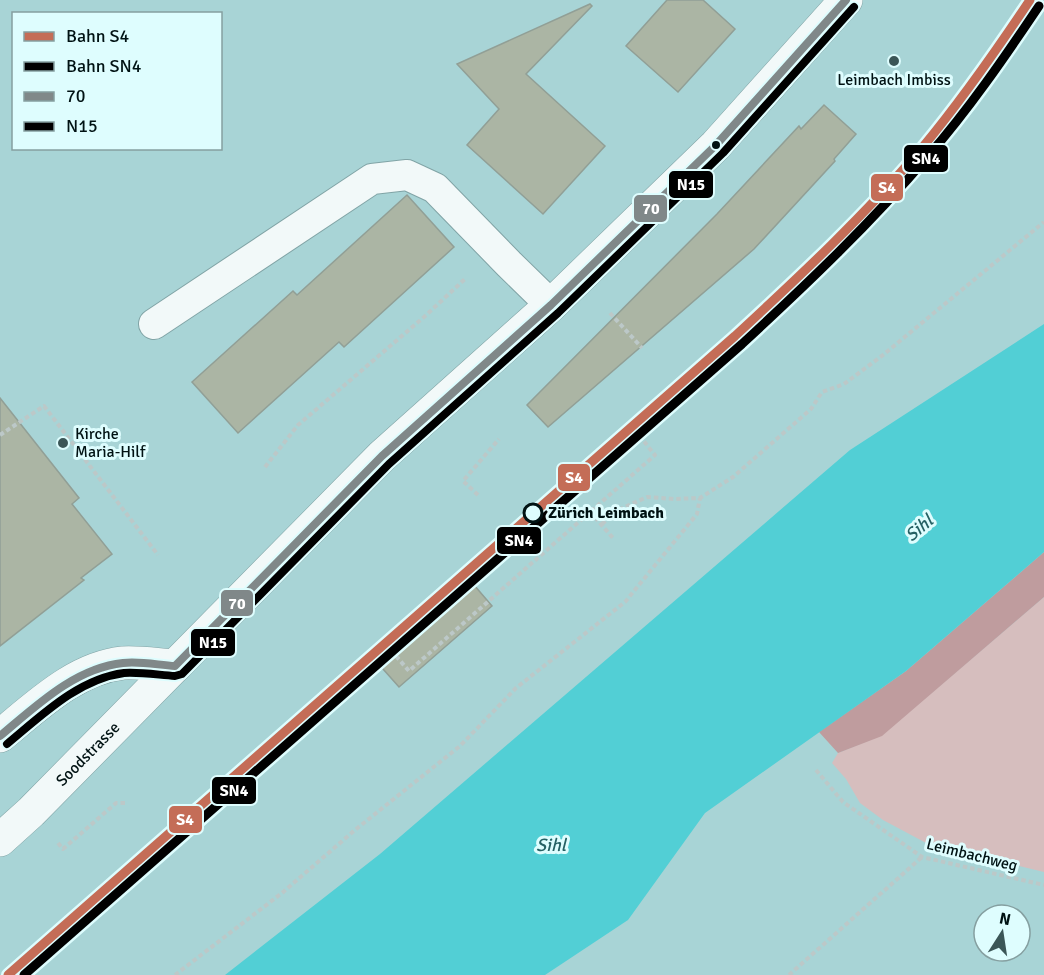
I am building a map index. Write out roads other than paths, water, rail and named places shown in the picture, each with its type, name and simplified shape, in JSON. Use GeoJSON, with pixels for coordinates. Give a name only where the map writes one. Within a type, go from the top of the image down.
{"type":"FeatureCollection","features":[{"type":"Feature","properties":{"kind":"main road","name":"Soodstrasse"},"geometry":{"type":"LineString","coordinates":[[0,840],[31,812],[382,456],[551,305],[716,144],[846,0]]}},
{"type":"Feature","properties":{"kind":"main road"},"geometry":{"type":"LineString","coordinates":[[0,736],[61,688],[92,671],[123,663],[175,666]]}},
{"type":"Feature","properties":{"kind":"lane"},"geometry":{"type":"LineString","coordinates":[[154,324],[372,179],[407,175],[435,188],[551,305]]}},
{"type":"Feature","properties":{"kind":"water","name":"Sihl"},"geometry":{"type":"Polygon","coordinates":[[[1044,324],[1044,552],[906,671],[705,813],[628,920],[545,975],[225,975],[380,854],[850,450],[1044,324]]]}},
{"type":"Feature","properties":{"kind":"rail line","name":"S4"},"geometry":{"type":"LineString","coordinates":[[8,975],[735,336],[808,268],[878,197],[922,148],[978,76],[1030,0]]}},
{"type":"Feature","properties":{"kind":"rail line","name":"SN4"},"geometry":{"type":"LineString","coordinates":[[24,975],[742,344],[790,299],[838,253],[928,156],[972,102],[1039,6]]}},
{"type":"Feature","properties":{"kind":"place","name":"Leimbach Imbiss"},"geometry":{"type":"Point","coordinates":[894,61]}},
{"type":"Feature","properties":{"kind":"place","name":"Kirche Maria-Hilf"},"geometry":{"type":"Point","coordinates":[63,443]}},
{"type":"Feature","properties":{"kind":"place","name":"Zürich Leimbach"},"geometry":{"type":"Point","coordinates":[533,513]}}]}
